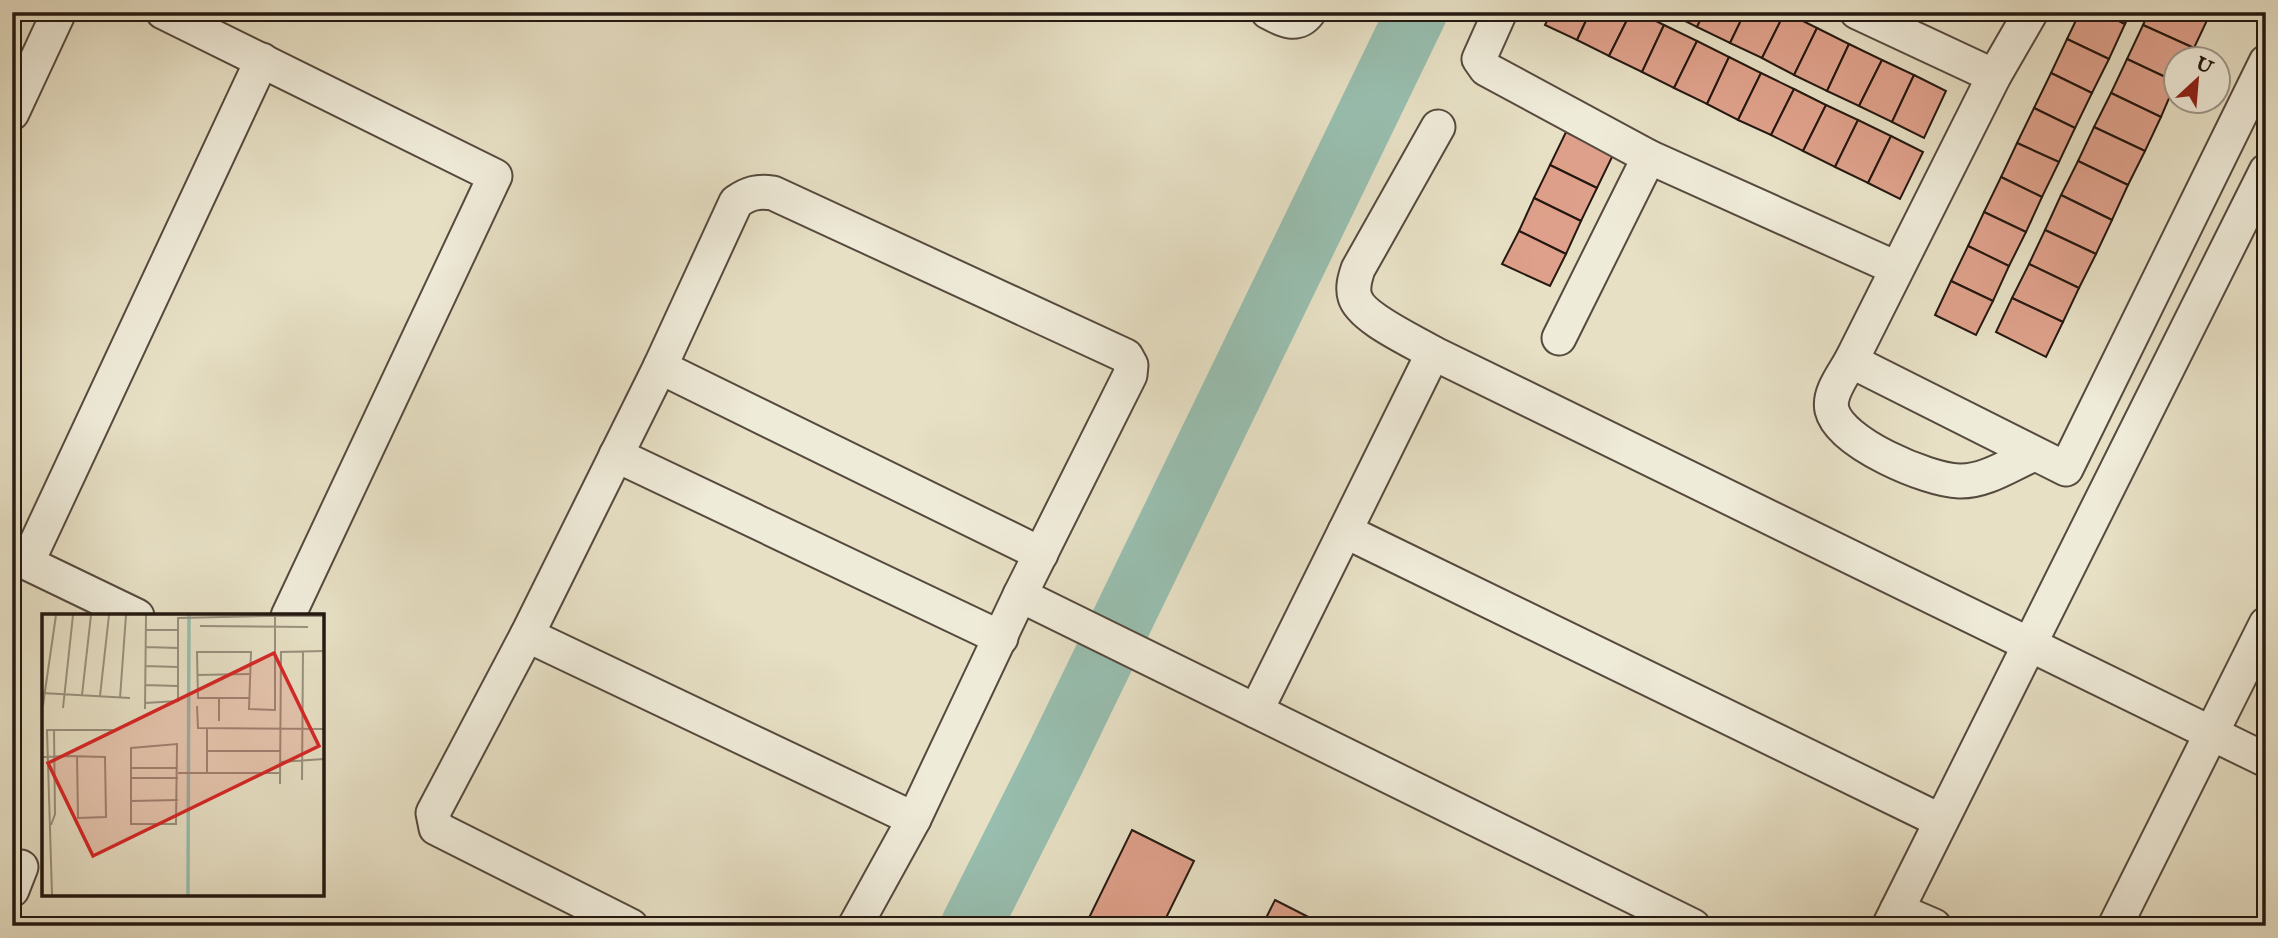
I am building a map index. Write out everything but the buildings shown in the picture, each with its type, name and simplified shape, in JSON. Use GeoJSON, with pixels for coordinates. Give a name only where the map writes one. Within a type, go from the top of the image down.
{"type":"FeatureCollection","features":[{"type":"Feature","properties":{"kind":"street"},"geometry":{"type":"LineString","coordinates":[[12,113],[59,12]]}},
{"type":"Feature","properties":{"kind":"street"},"geometry":{"type":"LineString","coordinates":[[163,12],[495,176],[289,614]]}},
{"type":"Feature","properties":{"kind":"street"},"geometry":{"type":"LineString","coordinates":[[1268,12],[1287,22],[1296,22],[1309,12]]}},
{"type":"Feature","properties":{"kind":"street"},"geometry":{"type":"LineString","coordinates":[[1500,12],[1479,59],[1486,69],[1649,157],[1896,268]]}},
{"type":"Feature","properties":{"kind":"street"},"geometry":{"type":"LineString","coordinates":[[1857,12],[1994,76]]}},
{"type":"Feature","properties":{"kind":"street"},"geometry":{"type":"LineString","coordinates":[[2031,12],[1994,76],[1832,395],[1832,410],[1844,431],[1910,470],[1959,481],[1983,478],[2034,454]]}},
{"type":"Feature","properties":{"kind":"street"},"geometry":{"type":"LineString","coordinates":[[133,614],[27,563],[262,60]]}},
{"type":"Feature","properties":{"kind":"street"},"geometry":{"type":"LineString","coordinates":[[1851,361],[2066,469],[2266,62]]}},
{"type":"Feature","properties":{"kind":"street"},"geometry":{"type":"LineString","coordinates":[[1438,127],[1358,269],[1354,297],[1362,310],[1433,353],[2266,760]]}},
{"type":"Feature","properties":{"kind":"street"},"geometry":{"type":"LineString","coordinates":[[1559,338],[1649,157]]}},
{"type":"Feature","properties":{"kind":"street"},"geometry":{"type":"LineString","coordinates":[[1934,926],[1893,918],[2266,171]]}},
{"type":"Feature","properties":{"kind":"street"},"geometry":{"type":"LineString","coordinates":[[631,926],[436,828],[434,807],[527,635],[660,368],[736,202],[750,193],[760,191],[773,193],[1126,356],[1131,365],[1129,375],[1020,595],[914,819],[855,926]]}},
{"type":"Feature","properties":{"kind":"street"},"geometry":{"type":"LineString","coordinates":[[1256,711],[1433,353]]}},
{"type":"Feature","properties":{"kind":"street"},"geometry":{"type":"LineString","coordinates":[[660,368],[1041,554]]}},
{"type":"Feature","properties":{"kind":"street"},"geometry":{"type":"LineString","coordinates":[[616,455],[1001,638]]}},
{"type":"Feature","properties":{"kind":"street"},"geometry":{"type":"LineString","coordinates":[[1345,531],[1941,821]]}},
{"type":"Feature","properties":{"kind":"street"},"geometry":{"type":"LineString","coordinates":[[1020,595],[1693,926]]}},
{"type":"Feature","properties":{"kind":"street"},"geometry":{"type":"LineString","coordinates":[[2115,926],[2266,624]]}},
{"type":"Feature","properties":{"kind":"street"},"geometry":{"type":"LineString","coordinates":[[527,635],[914,819]]}},
{"type":"Feature","properties":{"kind":"waterway"},"geometry":{"type":"LineString","coordinates":[[971,926],[1055,759],[1417,12]]}}]}
